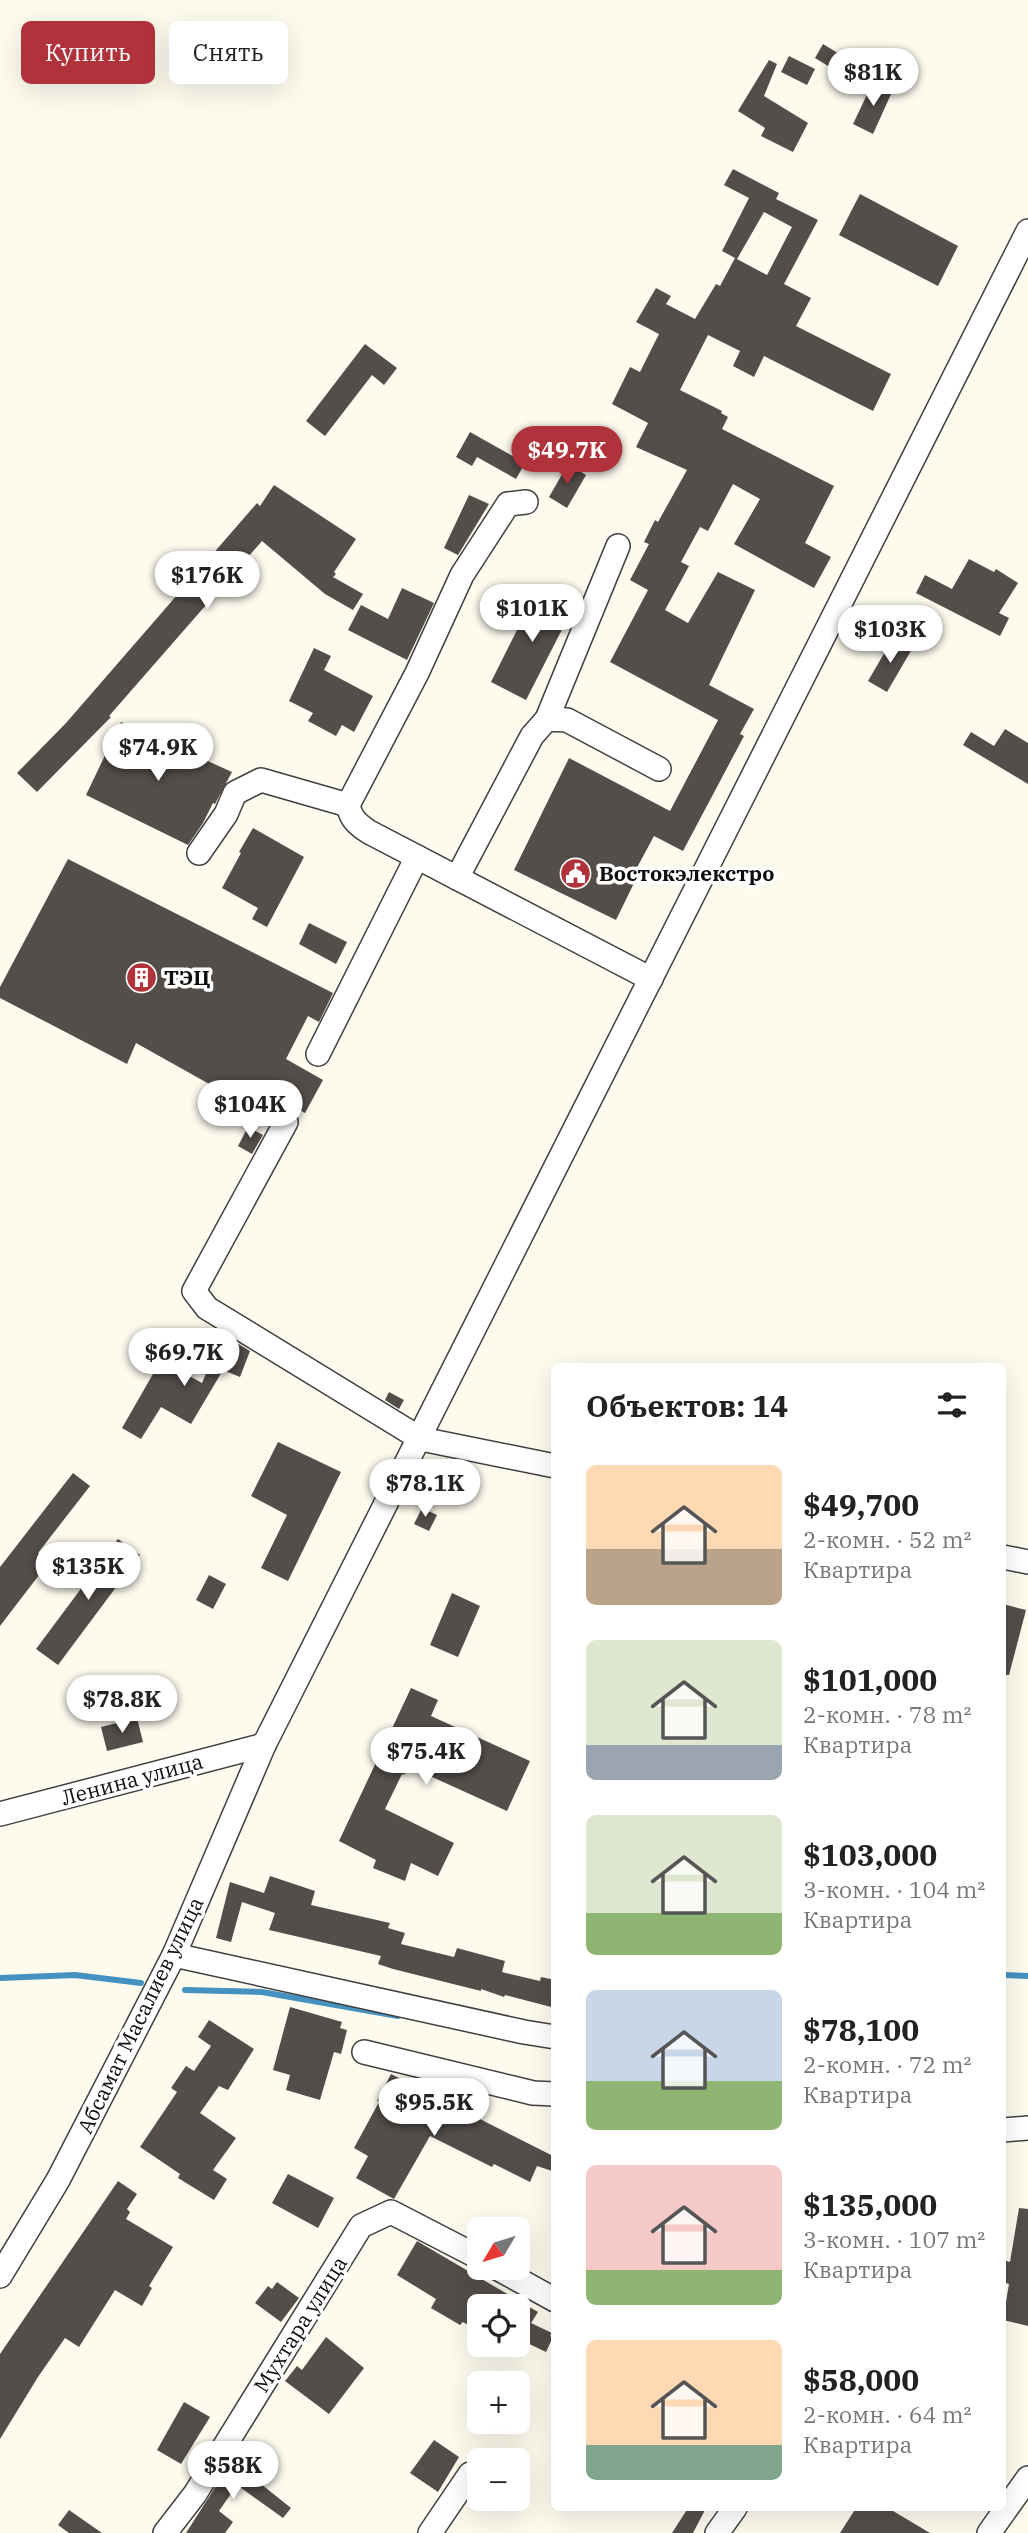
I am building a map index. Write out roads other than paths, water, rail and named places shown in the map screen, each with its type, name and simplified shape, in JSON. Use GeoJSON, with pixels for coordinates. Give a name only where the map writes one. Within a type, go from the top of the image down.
{"type":"FeatureCollection","features":[{"type":"Feature","properties":{"kind":"street","name":"Абсамат Масалиев улица"},"geometry":{"type":"LineString","coordinates":[[0,2276],[58,2180],[174,1955],[264,1745],[421,1439],[1028,231]]}},
{"type":"Feature","properties":{"kind":"street"},"geometry":{"type":"LineString","coordinates":[[526,502],[508,504],[462,575],[417,673],[348,805],[356,824],[651,979]]}},
{"type":"Feature","properties":{"kind":"street"},"geometry":{"type":"LineString","coordinates":[[457,878],[532,736],[547,719],[618,546]]}},
{"type":"Feature","properties":{"kind":"street"},"geometry":{"type":"LineString","coordinates":[[547,719],[567,720],[659,769]]}},
{"type":"Feature","properties":{"kind":"street"},"geometry":{"type":"LineString","coordinates":[[199,853],[226,814],[235,793],[261,779],[348,805]]}},
{"type":"Feature","properties":{"kind":"street"},"geometry":{"type":"LineString","coordinates":[[318,1054],[417,857]]}},
{"type":"Feature","properties":{"kind":"street"},"geometry":{"type":"LineString","coordinates":[[286,1122],[194,1291],[206,1308],[421,1439],[551,1465]]}},
{"type":"Feature","properties":{"kind":"street"},"geometry":{"type":"LineString","coordinates":[[1006,1558],[1028,1562]]}},
{"type":"Feature","properties":{"kind":"street","name":"Ленина улица"},"geometry":{"type":"LineString","coordinates":[[0,1814],[264,1745]]}},
{"type":"Feature","properties":{"kind":"street"},"geometry":{"type":"LineString","coordinates":[[174,1955],[551,2036]]}},
{"type":"Feature","properties":{"kind":"street"},"geometry":{"type":"LineString","coordinates":[[364,2052],[533,2093],[551,2094]]}},
{"type":"Feature","properties":{"kind":"street"},"geometry":{"type":"LineString","coordinates":[[1006,2130],[1028,2128]]}},
{"type":"Feature","properties":{"kind":"street","name":"Мухтара улица"},"geometry":{"type":"LineString","coordinates":[[165,2533],[195,2494],[361,2226],[391,2212],[467,2251]]}},
{"type":"Feature","properties":{"kind":"street"},"geometry":{"type":"LineString","coordinates":[[519,2280],[551,2298]]}},
{"type":"Feature","properties":{"kind":"street"},"geometry":{"type":"LineString","coordinates":[[430,2533],[467,2478]]}},
{"type":"Feature","properties":{"kind":"street"},"geometry":{"type":"LineString","coordinates":[[1006,2509],[1028,2478]]}},
{"type":"Feature","properties":{"kind":"street"},"geometry":{"type":"LineString","coordinates":[[717,2533],[733,2511]]}},
{"type":"Feature","properties":{"kind":"street"},"geometry":{"type":"LineString","coordinates":[[989,2533],[1005,2511]]}},
{"type":"Feature","properties":{"kind":"waterway"},"geometry":{"type":"LineString","coordinates":[[0,1978],[75,1975],[141,1983]]}},
{"type":"Feature","properties":{"kind":"waterway"},"geometry":{"type":"LineString","coordinates":[[1006,1975],[1028,1976]]}},
{"type":"Feature","properties":{"kind":"waterway"},"geometry":{"type":"LineString","coordinates":[[185,1990],[262,1992],[398,2016]]}},
{"type":"Feature","properties":{"kind":"place","name":"Востокэлекстро"},"geometry":{"type":"Point","coordinates":[576,873]}},
{"type":"Feature","properties":{"kind":"place","name":"ТЭЦ"},"geometry":{"type":"Point","coordinates":[141,977]}}]}
